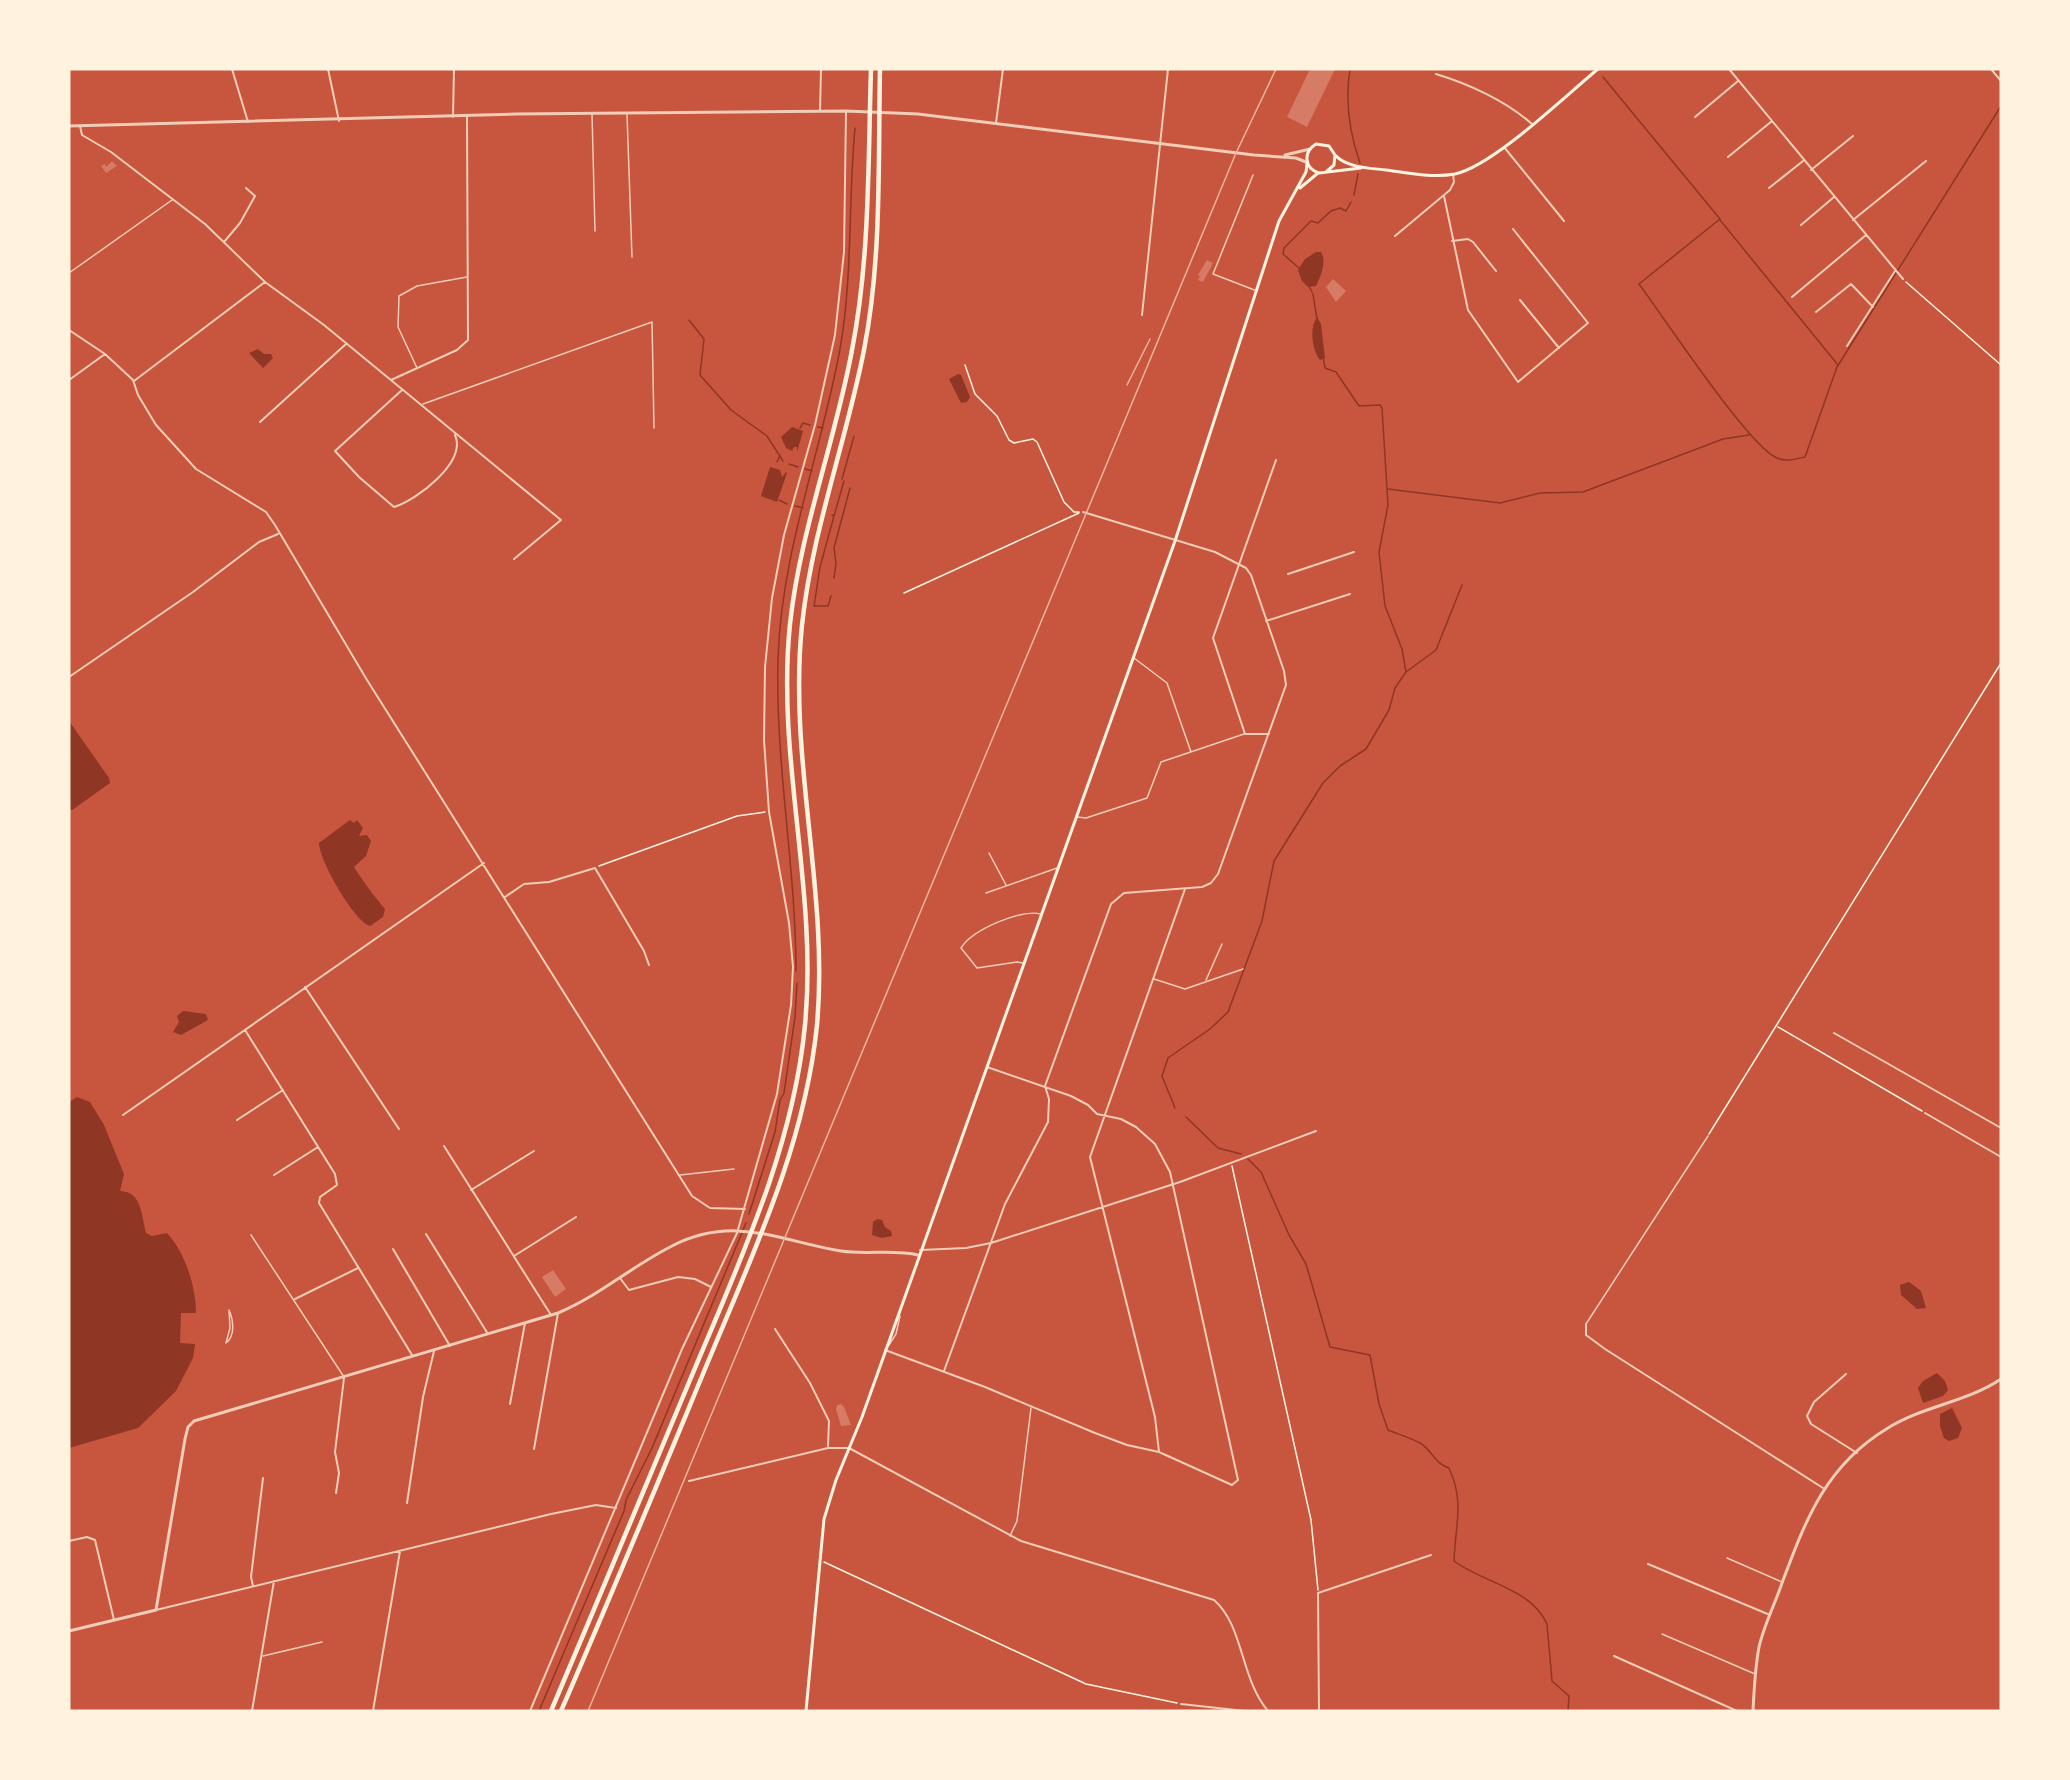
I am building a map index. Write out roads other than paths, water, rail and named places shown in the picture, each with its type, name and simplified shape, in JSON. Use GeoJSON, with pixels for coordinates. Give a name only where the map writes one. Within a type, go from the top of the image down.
{"type":"FeatureCollection","features":[{"type":"Feature","properties":{"kind":"highway"},"geometry":{"type":"LineString","coordinates":[[551,1711],[740,1262],[778,1159],[799,1072],[807,1007],[808,953],[804,885],[788,736],[788,654],[794,597],[805,539],[845,386],[856,328],[865,237],[871,69]]}},
{"type":"Feature","properties":{"kind":"highway"},"geometry":{"type":"LineString","coordinates":[[561,1711],[758,1242],[789,1162],[804,1103],[816,1029],[820,954],[800,743],[798,699],[801,628],[814,551],[856,389],[868,329],[874,265],[880,69]]}},
{"type":"Feature","properties":{"kind":"main road"},"geometry":{"type":"LineString","coordinates":[[806,1711],[819,1561],[829,1500],[1175,541],[1279,221],[1306,172],[1310,149],[1316,144],[1325,144],[1347,163],[1367,168],[1428,175],[1453,174],[1475,167],[1504,147],[1598,69]]}},
{"type":"Feature","properties":{"kind":"main road"},"geometry":{"type":"LineString","coordinates":[[1326,172],[1334,165],[1335,155]]}},
{"type":"Feature","properties":{"kind":"main road"},"geometry":{"type":"LineString","coordinates":[[1307,163],[1311,170],[1318,173]]}},
{"type":"Feature","properties":{"kind":"main road"},"geometry":{"type":"LineString","coordinates":[[1291,198],[1318,173],[1367,168]]}},
{"type":"Feature","properties":{"kind":"street"},"geometry":{"type":"LineString","coordinates":[[232,69],[248,122]]}},
{"type":"Feature","properties":{"kind":"street"},"geometry":{"type":"LineString","coordinates":[[328,69],[339,121]]}},
{"type":"Feature","properties":{"kind":"street"},"geometry":{"type":"LineString","coordinates":[[453,117],[454,69]]}},
{"type":"Feature","properties":{"kind":"street"},"geometry":{"type":"LineString","coordinates":[[820,111],[821,69]]}},
{"type":"Feature","properties":{"kind":"street"},"geometry":{"type":"LineString","coordinates":[[996,124],[1003,69]]}},
{"type":"Feature","properties":{"kind":"street"},"geometry":{"type":"LineString","coordinates":[[1142,315],[1168,69]]}},
{"type":"Feature","properties":{"kind":"street"},"geometry":{"type":"LineString","coordinates":[[1729,69],[1903,279]]}},
{"type":"Feature","properties":{"kind":"street"},"geometry":{"type":"LineString","coordinates":[[1991,69],[2001,81]]}},
{"type":"Feature","properties":{"kind":"street"},"geometry":{"type":"LineString","coordinates":[[1436,74],[1458,81],[1519,112],[1532,124]]}},
{"type":"Feature","properties":{"kind":"street"},"geometry":{"type":"LineString","coordinates":[[1695,117],[1738,81]]}},
{"type":"Feature","properties":{"kind":"street"},"geometry":{"type":"LineString","coordinates":[[530,1711],[682,1349],[746,1209],[777,1094],[793,978],[789,922],[769,812],[764,740],[767,632],[784,535],[815,425],[835,335],[844,252],[846,111]]}},
{"type":"Feature","properties":{"kind":"street"},"geometry":{"type":"LineString","coordinates":[[69,126],[592,113],[891,112],[1279,156],[1307,163]]}},
{"type":"Feature","properties":{"kind":"street"},"geometry":{"type":"LineString","coordinates":[[592,113],[595,231]]}},
{"type":"Feature","properties":{"kind":"street"},"geometry":{"type":"LineString","coordinates":[[627,113],[632,257]]}},
{"type":"Feature","properties":{"kind":"street"},"geometry":{"type":"LineString","coordinates":[[390,380],[466,344],[469,334],[467,116]]}},
{"type":"Feature","properties":{"kind":"street"},"geometry":{"type":"LineString","coordinates":[[1728,157],[1772,121]]}},
{"type":"Feature","properties":{"kind":"street"},"geometry":{"type":"LineString","coordinates":[[80,126],[82,135],[111,152],[173,199],[224,242],[265,282],[422,404],[561,520],[514,559]]}},
{"type":"Feature","properties":{"kind":"street"},"geometry":{"type":"LineString","coordinates":[[1811,170],[1853,136]]}},
{"type":"Feature","properties":{"kind":"street"},"geometry":{"type":"LineString","coordinates":[[1504,147],[1564,222]]}},
{"type":"Feature","properties":{"kind":"street"},"geometry":{"type":"LineString","coordinates":[[1279,156],[1310,149]]}},
{"type":"Feature","properties":{"kind":"street"},"geometry":{"type":"LineString","coordinates":[[1769,188],[1803,161]]}},
{"type":"Feature","properties":{"kind":"street"},"geometry":{"type":"LineString","coordinates":[[1853,220],[1926,161]]}},
{"type":"Feature","properties":{"kind":"street"},"geometry":{"type":"LineString","coordinates":[[1395,236],[1444,196],[1453,185],[1453,174]]}},
{"type":"Feature","properties":{"kind":"street"},"geometry":{"type":"LineString","coordinates":[[1253,175],[1213,274],[1258,291]]}},
{"type":"Feature","properties":{"kind":"street"},"geometry":{"type":"LineString","coordinates":[[224,242],[252,206],[255,196],[246,188]]}},
{"type":"Feature","properties":{"kind":"street"},"geometry":{"type":"LineString","coordinates":[[1444,196],[1468,310],[1518,382],[1588,323],[1514,229]]}},
{"type":"Feature","properties":{"kind":"street"},"geometry":{"type":"LineString","coordinates":[[1801,225],[1834,197]]}},
{"type":"Feature","properties":{"kind":"street"},"geometry":{"type":"LineString","coordinates":[[69,273],[173,199]]}},
{"type":"Feature","properties":{"kind":"street"},"geometry":{"type":"LineString","coordinates":[[1792,297],[1866,235]]}},
{"type":"Feature","properties":{"kind":"street"},"geometry":{"type":"LineString","coordinates":[[1452,241],[1468,239],[1473,242],[1496,271]]}},
{"type":"Feature","properties":{"kind":"street"},"geometry":{"type":"LineString","coordinates":[[1847,346],[1895,271]]}},
{"type":"Feature","properties":{"kind":"street"},"geometry":{"type":"LineString","coordinates":[[417,368],[398,327],[399,296],[417,286],[468,277]]}},
{"type":"Feature","properties":{"kind":"street"},"geometry":{"type":"LineString","coordinates":[[134,381],[168,353],[265,282]]}},
{"type":"Feature","properties":{"kind":"street"},"geometry":{"type":"LineString","coordinates":[[1816,312],[1851,284],[1873,307]]}},
{"type":"Feature","properties":{"kind":"street"},"geometry":{"type":"LineString","coordinates":[[1520,300],[1559,348]]}},
{"type":"Feature","properties":{"kind":"street"},"geometry":{"type":"LineString","coordinates":[[422,404],[652,322],[654,428]]}},
{"type":"Feature","properties":{"kind":"street"},"geometry":{"type":"LineString","coordinates":[[69,330],[105,354],[134,381],[138,395],[156,425],[196,469],[266,512],[367,680],[693,1196],[703,1205],[746,1209]]}},
{"type":"Feature","properties":{"kind":"street"},"geometry":{"type":"LineString","coordinates":[[260,422],[346,344]]}},
{"type":"Feature","properties":{"kind":"street"},"geometry":{"type":"LineString","coordinates":[[69,380],[105,354]]}},
{"type":"Feature","properties":{"kind":"street"},"geometry":{"type":"LineString","coordinates":[[402,390],[335,451],[359,477],[394,507],[405,503],[446,470],[457,449],[458,442],[454,432]]}},
{"type":"Feature","properties":{"kind":"street"},"geometry":{"type":"LineString","coordinates":[[1245,734],[1213,638],[1237,564],[1276,460]]}},
{"type":"Feature","properties":{"kind":"street"},"geometry":{"type":"LineString","coordinates":[[944,1371],[1005,1204],[1048,1122],[1049,1099],[1045,1086],[1111,904],[1125,893],[1185,889],[1211,883],[1218,874],[1286,685],[1284,671],[1251,575],[1246,567],[1215,552],[1087,511],[1081,512]]}},
{"type":"Feature","properties":{"kind":"street"},"geometry":{"type":"LineString","coordinates":[[69,677],[193,592],[259,542],[279,534]]}},
{"type":"Feature","properties":{"kind":"street"},"geometry":{"type":"LineString","coordinates":[[1287,574],[1354,552]]}},
{"type":"Feature","properties":{"kind":"street"},"geometry":{"type":"LineString","coordinates":[[1266,621],[1350,594]]}},
{"type":"Feature","properties":{"kind":"street"},"geometry":{"type":"LineString","coordinates":[[1133,658],[1167,683],[1191,752]]}},
{"type":"Feature","properties":{"kind":"street"},"geometry":{"type":"LineString","coordinates":[[1076,817],[1086,818],[1147,798],[1161,762],[1245,734],[1269,734]]}},
{"type":"Feature","properties":{"kind":"street"},"geometry":{"type":"LineString","coordinates":[[989,853],[1006,886]]}},
{"type":"Feature","properties":{"kind":"street"},"geometry":{"type":"LineString","coordinates":[[123,1115],[484,863]]}},
{"type":"Feature","properties":{"kind":"street"},"geometry":{"type":"LineString","coordinates":[[505,897],[524,884],[549,882],[595,868],[644,951],[649,965]]}},
{"type":"Feature","properties":{"kind":"street"},"geometry":{"type":"LineString","coordinates":[[986,892],[1058,868]]}},
{"type":"Feature","properties":{"kind":"street"},"geometry":{"type":"LineString","coordinates":[[1159,1452],[1155,1417],[1090,1157],[1185,889]]}},
{"type":"Feature","properties":{"kind":"street"},"geometry":{"type":"LineString","coordinates":[[1024,964],[1017,962],[977,968],[961,948],[966,940],[998,922],[1017,916],[1041,914]]}},
{"type":"Feature","properties":{"kind":"street"},"geometry":{"type":"LineString","coordinates":[[1205,981],[1222,944]]}},
{"type":"Feature","properties":{"kind":"street"},"geometry":{"type":"LineString","coordinates":[[1154,979],[1185,989],[1243,969]]}},
{"type":"Feature","properties":{"kind":"street"},"geometry":{"type":"LineString","coordinates":[[306,987],[399,1129]]}},
{"type":"Feature","properties":{"kind":"street"},"geometry":{"type":"LineString","coordinates":[[245,1030],[335,1174],[337,1185],[320,1197],[319,1203],[413,1357]]}},
{"type":"Feature","properties":{"kind":"street"},"geometry":{"type":"LineString","coordinates":[[1834,1034],[2001,1128]]}},
{"type":"Feature","properties":{"kind":"street"},"geometry":{"type":"LineString","coordinates":[[885,1350],[944,1371],[1127,1445],[1159,1452],[1232,1485],[1238,1480],[1239,1474],[1166,1161],[1147,1136],[1121,1119],[1103,1116],[1083,1101],[987,1067]]}},
{"type":"Feature","properties":{"kind":"street"},"geometry":{"type":"LineString","coordinates":[[237,1120],[283,1090]]}},
{"type":"Feature","properties":{"kind":"street"},"geometry":{"type":"LineString","coordinates":[[1924,1113],[2001,1157]]}},
{"type":"Feature","properties":{"kind":"street"},"geometry":{"type":"LineString","coordinates":[[920,1250],[966,1248],[991,1243],[1172,1184],[1316,1131]]}},
{"type":"Feature","properties":{"kind":"street"},"geometry":{"type":"LineString","coordinates":[[1708,1136],[1586,1324],[1586,1335],[1823,1488]]}},
{"type":"Feature","properties":{"kind":"street"},"geometry":{"type":"LineString","coordinates":[[444,1146],[551,1315]]}},
{"type":"Feature","properties":{"kind":"street"},"geometry":{"type":"LineString","coordinates":[[274,1175],[318,1147]]}},
{"type":"Feature","properties":{"kind":"street"},"geometry":{"type":"LineString","coordinates":[[471,1190],[534,1151]]}},
{"type":"Feature","properties":{"kind":"street"},"geometry":{"type":"LineString","coordinates":[[680,1175],[734,1169]]}},
{"type":"Feature","properties":{"kind":"street"},"geometry":{"type":"LineString","coordinates":[[514,1256],[576,1217]]}},
{"type":"Feature","properties":{"kind":"street"},"geometry":{"type":"LineString","coordinates":[[156,1610],[189,1424],[558,1313],[580,1303],[672,1245],[701,1235],[725,1231],[755,1231],[840,1251],[918,1255]]}},
{"type":"Feature","properties":{"kind":"street"},"geometry":{"type":"LineString","coordinates":[[426,1234],[488,1334]]}},
{"type":"Feature","properties":{"kind":"street"},"geometry":{"type":"LineString","coordinates":[[251,1235],[344,1377],[335,1452],[339,1473],[336,1493]]}},
{"type":"Feature","properties":{"kind":"street"},"geometry":{"type":"LineString","coordinates":[[393,1249],[450,1346]]}},
{"type":"Feature","properties":{"kind":"street"},"geometry":{"type":"LineString","coordinates":[[295,1299],[358,1268]]}},
{"type":"Feature","properties":{"kind":"street"},"geometry":{"type":"LineString","coordinates":[[620,1278],[629,1290],[678,1277],[695,1280],[711,1287]]}},
{"type":"Feature","properties":{"kind":"street"},"geometry":{"type":"LineString","coordinates":[[230,1310],[233,1322],[232,1335],[226,1343],[231,1328],[230,1310]]}},
{"type":"Feature","properties":{"kind":"street"},"geometry":{"type":"LineString","coordinates":[[534,1449],[558,1313]]}},
{"type":"Feature","properties":{"kind":"street"},"geometry":{"type":"LineString","coordinates":[[510,1404],[525,1323]]}},
{"type":"Feature","properties":{"kind":"street"},"geometry":{"type":"LineString","coordinates":[[775,1329],[810,1383],[829,1421],[828,1448]]}},
{"type":"Feature","properties":{"kind":"street"},"geometry":{"type":"LineString","coordinates":[[406,1503],[423,1397],[434,1351]]}},
{"type":"Feature","properties":{"kind":"street"},"geometry":{"type":"LineString","coordinates":[[1845,1374],[1814,1402],[1807,1416],[1811,1424],[1857,1453]]}},
{"type":"Feature","properties":{"kind":"street"},"geometry":{"type":"LineString","coordinates":[[1753,1711],[1759,1647],[1808,1516],[1823,1488],[1857,1453],[1892,1425],[1985,1389],[2001,1379]]}},
{"type":"Feature","properties":{"kind":"street"},"geometry":{"type":"LineString","coordinates":[[1010,1536],[1017,1521],[1032,1407]]}},
{"type":"Feature","properties":{"kind":"street"},"geometry":{"type":"LineString","coordinates":[[689,1481],[828,1448],[849,1448],[1010,1536],[1214,1600],[1227,1613],[1250,1683],[1268,1711]]}},
{"type":"Feature","properties":{"kind":"street"},"geometry":{"type":"LineString","coordinates":[[254,1586],[251,1577],[263,1479]]}},
{"type":"Feature","properties":{"kind":"street"},"geometry":{"type":"LineString","coordinates":[[69,1631],[587,1506],[604,1505],[616,1508]]}},
{"type":"Feature","properties":{"kind":"street"},"geometry":{"type":"LineString","coordinates":[[69,1541],[87,1537],[94,1540],[114,1620]]}},
{"type":"Feature","properties":{"kind":"street"},"geometry":{"type":"LineString","coordinates":[[373,1711],[400,1551]]}},
{"type":"Feature","properties":{"kind":"street"},"geometry":{"type":"LineString","coordinates":[[1319,1711],[1318,1593],[1431,1555]]}},
{"type":"Feature","properties":{"kind":"street"},"geometry":{"type":"LineString","coordinates":[[1727,1558],[1783,1582]]}},
{"type":"Feature","properties":{"kind":"street"},"geometry":{"type":"LineString","coordinates":[[1648,1564],[1770,1615]]}},
{"type":"Feature","properties":{"kind":"street"},"geometry":{"type":"LineString","coordinates":[[252,1711],[274,1581]]}},
{"type":"Feature","properties":{"kind":"street"},"geometry":{"type":"LineString","coordinates":[[1662,1634],[1756,1674]]}},
{"type":"Feature","properties":{"kind":"street"},"geometry":{"type":"LineString","coordinates":[[262,1656],[322,1642]]}},
{"type":"Feature","properties":{"kind":"street"},"geometry":{"type":"LineString","coordinates":[[1614,1656],[1737,1711]]}},
{"type":"Feature","properties":{"kind":"street"},"geometry":{"type":"LineString","coordinates":[[1181,1704],[1245,1711]]}},
{"type":"Feature","properties":{"kind":"waterway"},"geometry":{"type":"LineString","coordinates":[[1350,69],[1349,116],[1360,163]]}},
{"type":"Feature","properties":{"kind":"waterway"},"geometry":{"type":"LineString","coordinates":[[1603,77],[1720,219],[1639,284],[1727,407],[1764,449],[1784,460],[1805,457],[1837,367],[2001,106]]}},
{"type":"Feature","properties":{"kind":"waterway"},"geometry":{"type":"LineString","coordinates":[[796,971],[793,893],[782,776],[778,659],[786,580],[840,349],[849,266],[855,128]]}},
{"type":"Feature","properties":{"kind":"waterway"},"geometry":{"type":"LineString","coordinates":[[1354,195],[1358,174]]}},
{"type":"Feature","properties":{"kind":"waterway"},"geometry":{"type":"LineString","coordinates":[[1300,269],[1283,254],[1284,248],[1311,221],[1318,223],[1331,211],[1340,208],[1346,211],[1351,202]]}},
{"type":"Feature","properties":{"kind":"waterway"},"geometry":{"type":"LineString","coordinates":[[1720,220],[1838,365]]}},
{"type":"Feature","properties":{"kind":"waterway"},"geometry":{"type":"LineString","coordinates":[[1309,286],[1312,292]]}},
{"type":"Feature","properties":{"kind":"waterway"},"geometry":{"type":"LineString","coordinates":[[1313,294],[1317,319]]}},
{"type":"Feature","properties":{"kind":"waterway"},"geometry":{"type":"LineString","coordinates":[[689,320],[704,339],[700,375],[731,410],[767,436],[783,461]]}},
{"type":"Feature","properties":{"kind":"waterway"},"geometry":{"type":"LineString","coordinates":[[1175,1108],[1162,1076],[1168,1058],[1210,1029],[1228,1012],[1262,921],[1274,861],[1323,783],[1340,766],[1366,749],[1389,710],[1395,688],[1406,672],[1402,649],[1385,606],[1379,552],[1388,505],[1382,408],[1380,405],[1359,406],[1336,372],[1325,368],[1323,356]]}},
{"type":"Feature","properties":{"kind":"waterway"},"geometry":{"type":"LineString","coordinates":[[800,428],[803,423],[810,425]]}},
{"type":"Feature","properties":{"kind":"waterway"},"geometry":{"type":"LineString","coordinates":[[818,427],[823,428]]}},
{"type":"Feature","properties":{"kind":"waterway"},"geometry":{"type":"LineString","coordinates":[[1388,489],[1500,503],[1540,493],[1583,492],[1723,439],[1749,435]]}},
{"type":"Feature","properties":{"kind":"waterway"},"geometry":{"type":"LineString","coordinates":[[842,479],[854,436]]}},
{"type":"Feature","properties":{"kind":"waterway"},"geometry":{"type":"LineString","coordinates":[[777,462],[780,455]]}},
{"type":"Feature","properties":{"kind":"waterway"},"geometry":{"type":"LineString","coordinates":[[789,464],[798,467]]}},
{"type":"Feature","properties":{"kind":"waterway"},"geometry":{"type":"LineString","coordinates":[[805,469],[812,471]]}},
{"type":"Feature","properties":{"kind":"waterway"},"geometry":{"type":"LineString","coordinates":[[832,515],[834,516],[844,481]]}},
{"type":"Feature","properties":{"kind":"waterway"},"geometry":{"type":"LineString","coordinates":[[834,578],[836,563],[834,548],[850,488]]}},
{"type":"Feature","properties":{"kind":"waterway"},"geometry":{"type":"LineString","coordinates":[[779,500],[787,504]]}},
{"type":"Feature","properties":{"kind":"waterway"},"geometry":{"type":"LineString","coordinates":[[795,506],[803,508]]}},
{"type":"Feature","properties":{"kind":"waterway"},"geometry":{"type":"LineString","coordinates":[[831,596],[828,606],[814,606],[820,567],[834,516]]}},
{"type":"Feature","properties":{"kind":"waterway"},"geometry":{"type":"LineString","coordinates":[[1406,672],[1436,650],[1462,585]]}},
{"type":"Feature","properties":{"kind":"waterway"},"geometry":{"type":"LineString","coordinates":[[749,1214],[775,1132],[780,1100],[784,1093],[795,1017],[797,983]]}},
{"type":"Feature","properties":{"kind":"waterway"},"geometry":{"type":"LineString","coordinates":[[1186,1117],[1218,1148],[1241,1154]]}},
{"type":"Feature","properties":{"kind":"waterway"},"geometry":{"type":"LineString","coordinates":[[1248,1159],[1261,1172],[1289,1235],[1306,1264],[1330,1347],[1370,1355],[1379,1404],[1388,1430],[1420,1443],[1440,1463],[1449,1468],[1454,1480],[1458,1503],[1454,1561],[1530,1602],[1547,1624],[1552,1681],[1569,1696],[1568,1711]]}},
{"type":"Feature","properties":{"kind":"waterway"},"geometry":{"type":"LineString","coordinates":[[539,1711],[624,1511],[626,1500],[652,1448],[746,1223]]}},
{"type":"Feature","properties":{"kind":"railway"},"geometry":{"type":"LineString","coordinates":[[588,1711],[1236,153],[1276,69]]}},
{"type":"Feature","properties":{"kind":"railway"},"geometry":{"type":"LineString","coordinates":[[1127,385],[1150,339]]}}]}
